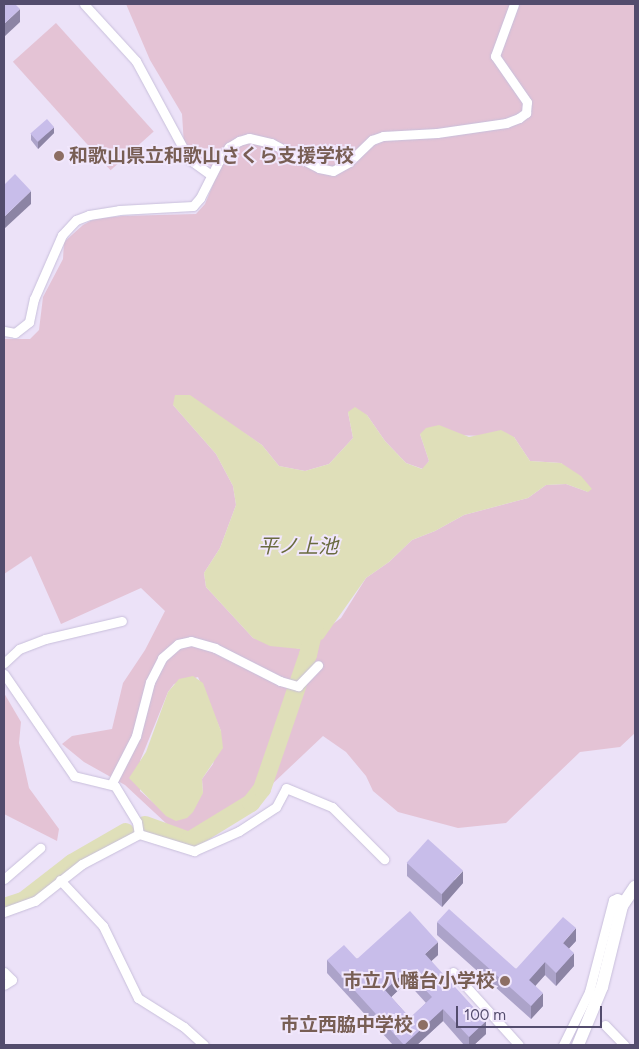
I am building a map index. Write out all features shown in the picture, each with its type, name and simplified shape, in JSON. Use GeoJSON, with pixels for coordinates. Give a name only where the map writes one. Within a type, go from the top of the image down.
{"type":"FeatureCollection","features":[{"type":"Feature","properties":{"kind":"main road"},"geometry":{"type":"LineString","coordinates":[[578,1045],[602,987],[625,901],[635,887]]}},
{"type":"Feature","properties":{"kind":"street"},"geometry":{"type":"LineString","coordinates":[[84,4],[136,61],[189,160],[211,176]]}},
{"type":"Feature","properties":{"kind":"street"},"geometry":{"type":"LineString","coordinates":[[4,331],[15,333],[29,322],[34,299],[62,235],[76,220],[89,214],[149,206],[189,207],[200,198],[229,147],[249,138],[271,143],[319,168],[333,171],[350,162],[372,140],[383,136],[437,133],[506,123],[519,118],[526,113],[527,102],[495,56],[514,4]]}},
{"type":"Feature","properties":{"kind":"street"},"geometry":{"type":"LineString","coordinates":[[4,663],[20,649],[45,639],[122,621]]}},
{"type":"Feature","properties":{"kind":"street"},"geometry":{"type":"LineString","coordinates":[[112,783],[136,736],[150,682],[162,658],[178,644],[191,641],[215,648],[280,681],[298,686],[318,665]]}},
{"type":"Feature","properties":{"kind":"street"},"geometry":{"type":"LineString","coordinates":[[4,674],[74,776],[92,782],[112,783],[124,797],[139,834]]}},
{"type":"Feature","properties":{"kind":"street"},"geometry":{"type":"LineString","coordinates":[[4,912],[35,900],[82,864],[139,834],[194,851],[239,831],[276,807],[286,788],[332,807],[384,859]]}},
{"type":"Feature","properties":{"kind":"street"},"geometry":{"type":"LineString","coordinates":[[4,879],[40,848]]}},
{"type":"Feature","properties":{"kind":"street"},"geometry":{"type":"LineString","coordinates":[[60,880],[103,926],[138,998],[184,1027],[204,1045]]}},
{"type":"Feature","properties":{"kind":"street"},"geometry":{"type":"LineString","coordinates":[[563,1045],[589,992],[613,900],[617,898],[625,901]]}},
{"type":"Feature","properties":{"kind":"street"},"geometry":{"type":"LineString","coordinates":[[4,972],[12,980],[4,985]]}},
{"type":"Feature","properties":{"kind":"street"},"geometry":{"type":"LineString","coordinates":[[453,972],[518,1045]]}},
{"type":"Feature","properties":{"kind":"street"},"geometry":{"type":"LineString","coordinates":[[605,1025],[624,1045]]}},
{"type":"Feature","properties":{"kind":"shaded area"},"geometry":{"type":"Polygon","coordinates":[[[126,4],[635,4],[635,733],[620,747],[580,752],[506,823],[458,828],[398,812],[373,791],[366,776],[346,752],[323,736],[231,823],[183,839],[125,785],[84,762],[62,744],[72,736],[112,729],[123,683],[145,650],[165,611],[141,588],[61,624],[31,556],[4,574],[4,339],[30,339],[39,330],[43,297],[63,259],[64,242],[83,225],[94,219],[122,216],[196,214],[205,204],[219,170],[203,162],[184,145],[182,114],[150,60],[126,4]],[[173,405],[216,454],[233,486],[236,505],[220,548],[204,573],[206,587],[253,638],[300,649],[341,618],[366,578],[389,562],[412,540],[435,531],[464,515],[528,498],[546,485],[566,484],[588,492],[561,463],[530,461],[514,437],[420,434],[429,461],[423,469],[406,463],[385,441],[367,415],[348,412],[353,438],[329,464],[305,471],[279,466],[262,445],[232,425],[173,405]],[[198,677],[174,684],[168,692],[140,761],[140,791],[156,805],[203,793],[202,779],[213,764],[221,731],[198,677]]]}},
{"type":"Feature","properties":{"kind":"shaded area"},"geometry":{"type":"Polygon","coordinates":[[[56,23],[154,131],[111,170],[13,62],[56,23]]]}},
{"type":"Feature","properties":{"kind":"shaded area"},"geometry":{"type":"Polygon","coordinates":[[[4,693],[21,722],[19,743],[29,788],[59,829],[57,841],[4,814],[4,693]]]}},
{"type":"Feature","properties":{"kind":"water","name":"平ノ上池"},"geometry":{"type":"Polygon","coordinates":[[[175,395],[190,395],[262,445],[279,466],[305,471],[329,464],[353,438],[348,412],[355,407],[367,415],[385,441],[406,463],[422,469],[429,461],[420,434],[426,428],[439,425],[469,437],[501,430],[514,437],[530,461],[561,463],[581,476],[592,489],[588,492],[566,484],[546,485],[528,498],[464,515],[435,531],[412,540],[389,562],[366,578],[323,639],[300,649],[270,646],[253,638],[206,587],[204,573],[220,548],[236,505],[233,486],[216,454],[173,405],[175,395]]]}},
{"type":"Feature","properties":{"kind":"water"},"geometry":{"type":"Polygon","coordinates":[[[193,676],[203,683],[221,731],[223,748],[202,779],[203,793],[193,812],[187,818],[176,821],[166,816],[129,778],[146,752],[168,692],[179,679],[193,676]]]}},
{"type":"Feature","properties":{"kind":"building"},"geometry":{"type":"Polygon","coordinates":[[[4,4],[15,4],[20,9],[4,24],[4,4]]]}},
{"type":"Feature","properties":{"kind":"building"},"geometry":{"type":"Polygon","coordinates":[[[47,119],[54,127],[38,142],[30,133],[47,119]]]}},
{"type":"Feature","properties":{"kind":"building"},"geometry":{"type":"Polygon","coordinates":[[[15,174],[31,191],[4,217],[4,185],[15,174]]]}},
{"type":"Feature","properties":{"kind":"building"},"geometry":{"type":"Polygon","coordinates":[[[428,839],[463,870],[442,894],[407,863],[428,839]]]}},
{"type":"Feature","properties":{"kind":"building"},"geometry":{"type":"Polygon","coordinates":[[[449,909],[516,969],[563,917],[576,928],[563,943],[574,953],[556,973],[545,962],[529,980],[543,993],[531,1006],[437,922],[449,909]]]}},
{"type":"Feature","properties":{"kind":"building"},"geometry":{"type":"Polygon","coordinates":[[[410,911],[438,942],[425,954],[486,1021],[469,1037],[443,1009],[404,1045],[327,960],[344,945],[357,959],[410,911]],[[407,970],[385,990],[410,1018],[432,997],[407,970]]]}},
{"type":"Feature","properties":{"kind":"waterway","name":"平ノ上池"},"geometry":{"type":"LineString","coordinates":[[145,825],[189,841],[251,803],[262,789],[308,655],[316,621]]}},
{"type":"Feature","properties":{"kind":"waterway","name":"平ノ上池"},"geometry":{"type":"LineString","coordinates":[[4,907],[23,901],[72,863],[126,832]]}},
{"type":"Feature","properties":{"kind":"place","name":"和歌山県立和歌山さくら支援学校"},"geometry":{"type":"Point","coordinates":[59,156]}},
{"type":"Feature","properties":{"kind":"place","name":"市立八幡台小学校"},"geometry":{"type":"Point","coordinates":[505,981]}},
{"type":"Feature","properties":{"kind":"place","name":"市立西脇中学校"},"geometry":{"type":"Point","coordinates":[423,1025]}}]}
